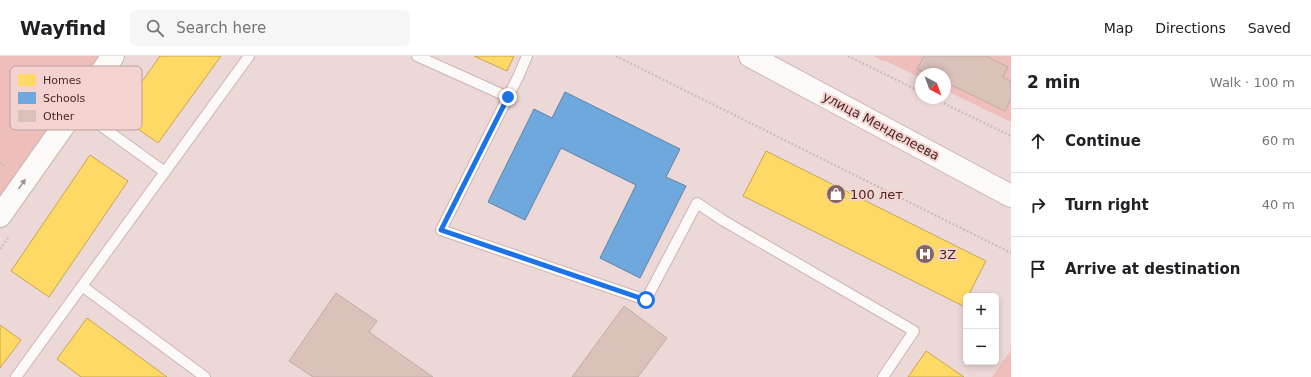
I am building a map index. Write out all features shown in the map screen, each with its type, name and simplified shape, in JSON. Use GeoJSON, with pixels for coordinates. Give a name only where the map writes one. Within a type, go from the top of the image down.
{"type":"FeatureCollection","features":[{"type":"Feature","properties":{"kind":"main road"},"geometry":{"type":"LineString","coordinates":[[106,66],[113,56]]}},
{"type":"Feature","properties":{"kind":"main road","name":"улица Менделеева"},"geometry":{"type":"LineString","coordinates":[[750,56],[1011,196]]}},
{"type":"Feature","properties":{"kind":"main road"},"geometry":{"type":"LineString","coordinates":[[0,216],[61,130]]}},
{"type":"Feature","properties":{"kind":"lane"},"geometry":{"type":"LineString","coordinates":[[16,377],[249,56]]}},
{"type":"Feature","properties":{"kind":"lane"},"geometry":{"type":"LineString","coordinates":[[417,56],[508,97]]}},
{"type":"Feature","properties":{"kind":"lane"},"geometry":{"type":"LineString","coordinates":[[527,56],[441,230],[646,300],[697,203],[724,221],[914,331],[883,377]]}},
{"type":"Feature","properties":{"kind":"lane"},"geometry":{"type":"LineString","coordinates":[[106,130],[164,172]]}},
{"type":"Feature","properties":{"kind":"lane"},"geometry":{"type":"LineString","coordinates":[[82,286],[205,377]]}},
{"type":"Feature","properties":{"kind":"path"},"geometry":{"type":"LineString","coordinates":[[616,56],[1011,253]]}},
{"type":"Feature","properties":{"kind":"path"},"geometry":{"type":"LineString","coordinates":[[848,56],[915,89]]}},
{"type":"Feature","properties":{"kind":"path"},"geometry":{"type":"LineString","coordinates":[[945,104],[1011,136]]}},
{"type":"Feature","properties":{"kind":"shaded area"},"geometry":{"type":"Polygon","coordinates":[[[0,56],[113,56],[106,66],[10,66],[10,130],[61,130],[0,216],[0,56]]]}},
{"type":"Feature","properties":{"kind":"shaded area"},"geometry":{"type":"Polygon","coordinates":[[[873,56],[1011,56],[1011,122],[951,93],[951,68],[915,68],[915,75],[886,61],[873,56]]]}},
{"type":"Feature","properties":{"kind":"shaded area"},"geometry":{"type":"Polygon","coordinates":[[[1011,350],[1011,377],[992,377],[1011,350]]]}},
{"type":"Feature","properties":{"kind":"building: Homes"},"geometry":{"type":"Polygon","coordinates":[[[160,56],[221,56],[158,143],[139,130],[142,130],[142,81],[160,56]]]}},
{"type":"Feature","properties":{"kind":"building: Homes"},"geometry":{"type":"Polygon","coordinates":[[[474,56],[514,56],[507,71],[474,56]]]}},
{"type":"Feature","properties":{"kind":"building: Homes"},"geometry":{"type":"Polygon","coordinates":[[[766,151],[986,261],[970,293],[963,293],[963,306],[743,196],[766,151]]]}},
{"type":"Feature","properties":{"kind":"building: Homes"},"geometry":{"type":"Polygon","coordinates":[[[90,155],[128,181],[49,297],[11,271],[90,155]]]}},
{"type":"Feature","properties":{"kind":"building: Homes"},"geometry":{"type":"Polygon","coordinates":[[[87,318],[167,377],[81,377],[57,359],[87,318]]]}},
{"type":"Feature","properties":{"kind":"building: Homes"},"geometry":{"type":"Polygon","coordinates":[[[0,325],[21,340],[0,368],[0,325]]]}},
{"type":"Feature","properties":{"kind":"building: Homes"},"geometry":{"type":"Polygon","coordinates":[[[926,351],[964,377],[908,377],[926,351]]]}},
{"type":"Feature","properties":{"kind":"building: Schools"},"geometry":{"type":"Polygon","coordinates":[[[565,92],[680,149],[666,177],[686,186],[640,278],[600,258],[636,185],[561,148],[525,220],[488,202],[534,109],[552,118],[565,92]]]}},
{"type":"Feature","properties":{"kind":"building: Other"},"geometry":{"type":"Polygon","coordinates":[[[924,56],[986,56],[1008,67],[1003,77],[1011,81],[1011,98],[1005,111],[951,85],[951,68],[918,68],[924,56]]]}},
{"type":"Feature","properties":{"kind":"building: Other"},"geometry":{"type":"Polygon","coordinates":[[[336,293],[377,321],[369,332],[433,377],[313,377],[289,361],[336,293]]]}},
{"type":"Feature","properties":{"kind":"building: Other"},"geometry":{"type":"Polygon","coordinates":[[[624,306],[667,338],[638,377],[572,377],[624,306]]]}},
{"type":"Feature","properties":{"kind":"place","name":"100 лет"},"geometry":{"type":"Point","coordinates":[836,194]}},
{"type":"Feature","properties":{"kind":"place","name":"3Z"},"geometry":{"type":"Point","coordinates":[925,254]}},
{"type":"Feature","properties":{"kind":"route"},"geometry":{"type":"LineString","coordinates":[[508,97],[441,230],[646,300]]}}]}
